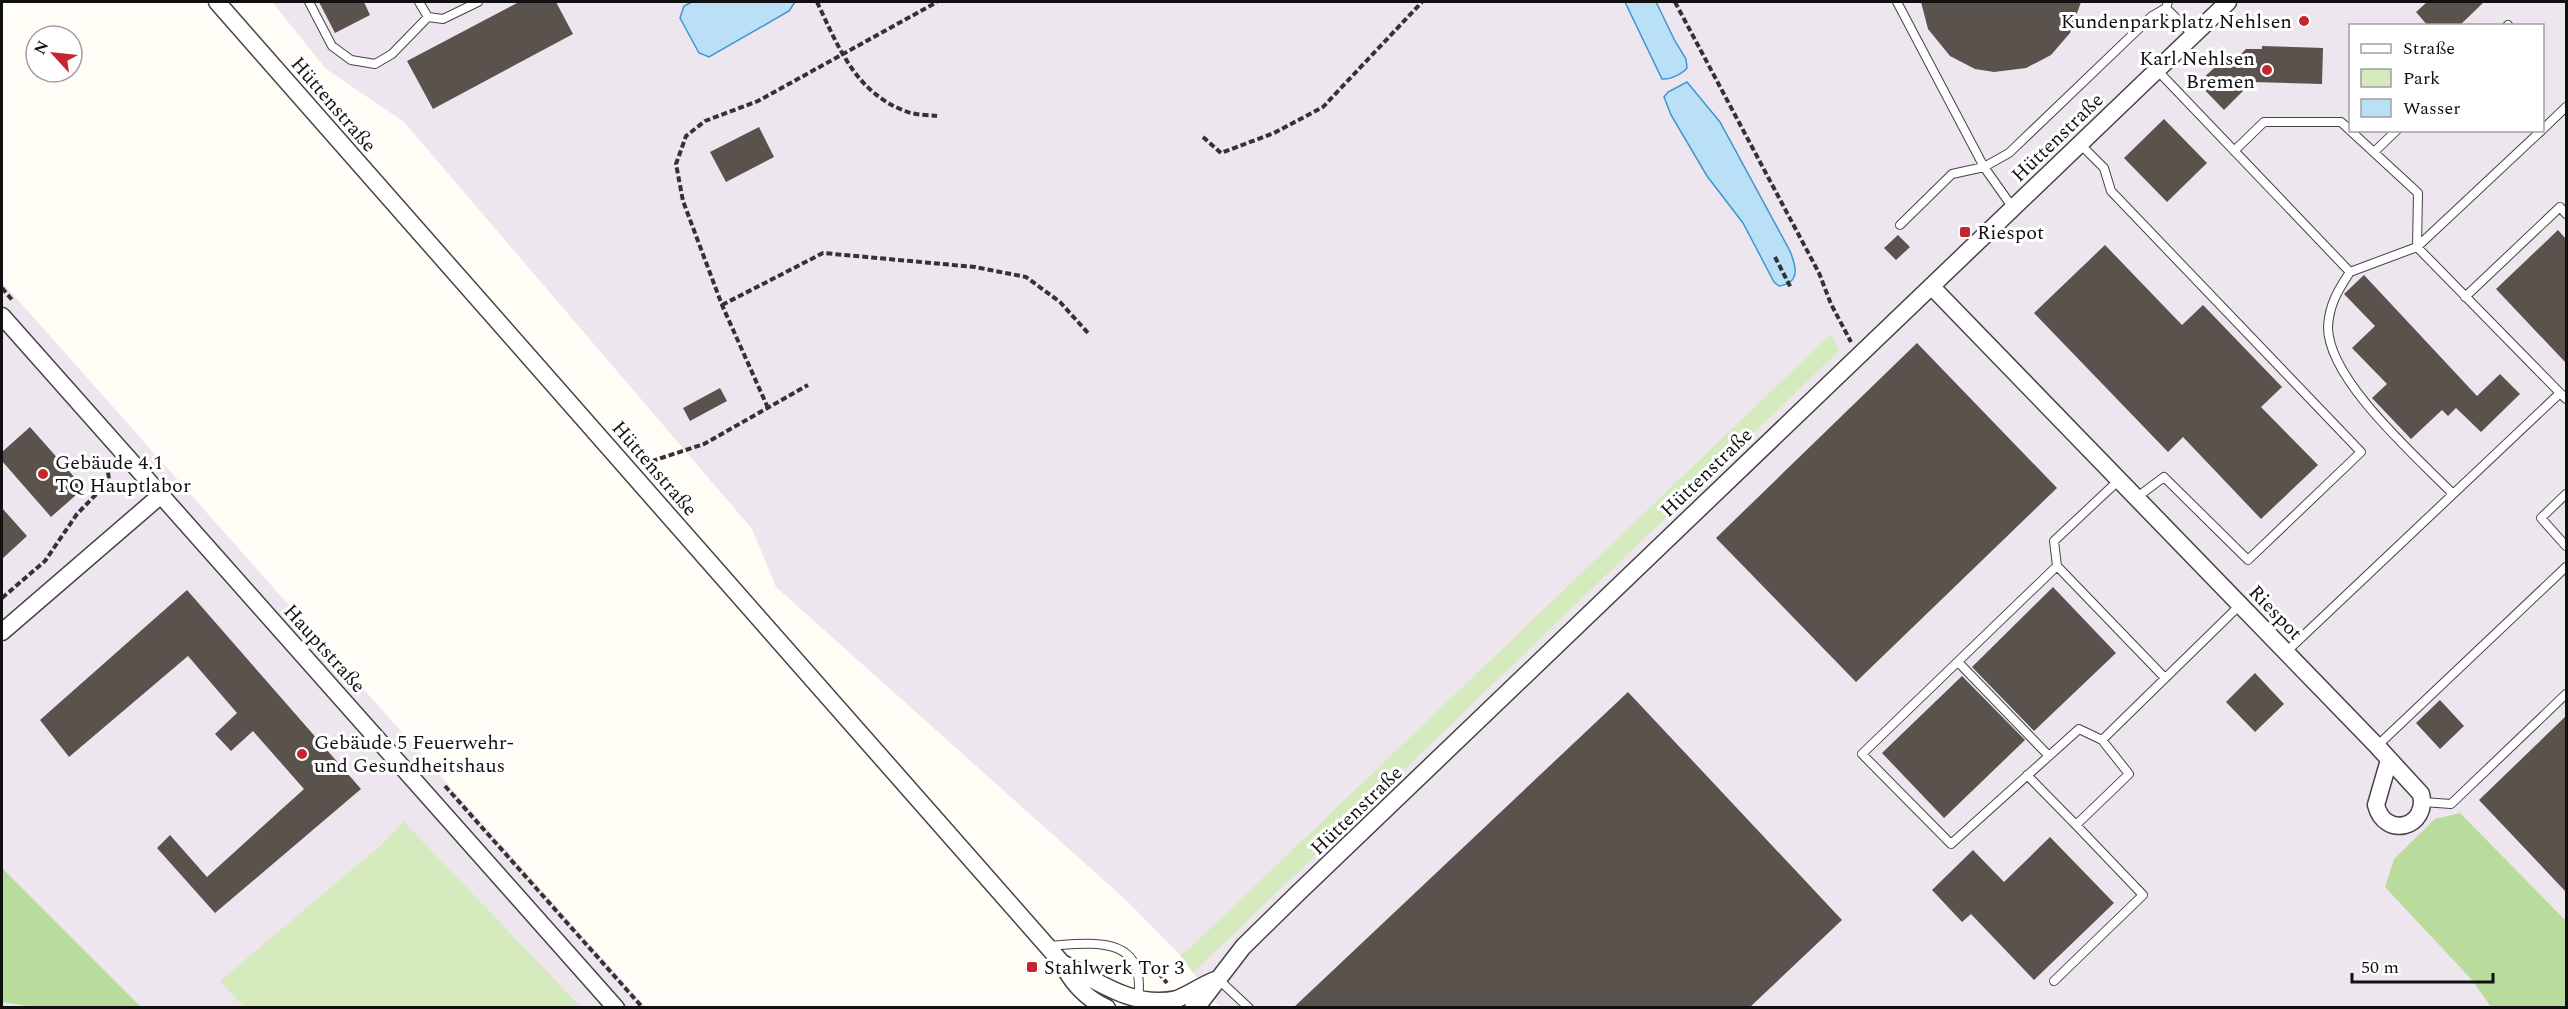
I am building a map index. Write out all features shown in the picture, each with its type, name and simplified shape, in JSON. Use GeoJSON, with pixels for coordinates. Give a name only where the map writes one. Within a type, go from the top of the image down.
{"type":"FeatureCollection","features":[{"type":"Feature","properties":{"kind":"street","name":"Hüttenstraße"},"geometry":{"type":"LineString","coordinates":[[217,2],[1062,963],[1072,982],[1096,1003],[1107,1008]]}},
{"type":"Feature","properties":{"kind":"street","name":"Hüttenstraße"},"geometry":{"type":"LineString","coordinates":[[1193,1008],[1200,1003],[1251,940],[2228,2]]}},
{"type":"Feature","properties":{"kind":"street","name":"Riespot"},"geometry":{"type":"LineString","coordinates":[[1932,286],[2377,746],[2421,794],[2423,802]]}},
{"type":"Feature","properties":{"kind":"street","name":"Hauptstraße"},"geometry":{"type":"LineString","coordinates":[[2,316],[616,1008]]}},
{"type":"Feature","properties":{"kind":"street"},"geometry":{"type":"LineString","coordinates":[[2,632],[161,495]]}},
{"type":"Feature","properties":{"kind":"street"},"geometry":{"type":"LineString","coordinates":[[2390,760],[2376,798],[2376,805],[2382,819],[2396,826],[2409,824],[2420,813],[2423,802]]}},
{"type":"Feature","properties":{"kind":"street","name":"Hüttenstraße"},"geometry":{"type":"LineString","coordinates":[[1062,963],[1106,988],[1141,1004],[1177,999],[1218,979]]}},
{"type":"Feature","properties":{"kind":"lane"},"geometry":{"type":"LineString","coordinates":[[309,2],[332,46],[351,60],[375,64],[392,54],[428,17]]}},
{"type":"Feature","properties":{"kind":"lane"},"geometry":{"type":"LineString","coordinates":[[419,2],[428,17]]}},
{"type":"Feature","properties":{"kind":"lane"},"geometry":{"type":"LineString","coordinates":[[428,17],[443,19],[478,2]]}},
{"type":"Feature","properties":{"kind":"lane"},"geometry":{"type":"LineString","coordinates":[[1897,2],[1984,167],[2013,208]]}},
{"type":"Feature","properties":{"kind":"lane"},"geometry":{"type":"LineString","coordinates":[[1900,225],[1952,174],[1984,167],[2009,153],[2152,16],[2167,5],[2193,35]]}},
{"type":"Feature","properties":{"kind":"lane"},"geometry":{"type":"LineString","coordinates":[[2157,70],[2350,272]]}},
{"type":"Feature","properties":{"kind":"lane"},"geometry":{"type":"LineString","coordinates":[[2544,128],[2566,107]]}},
{"type":"Feature","properties":{"kind":"lane"},"geometry":{"type":"LineString","coordinates":[[2234,151],[2264,122],[2341,122],[2349,129]]}},
{"type":"Feature","properties":{"kind":"lane"},"geometry":{"type":"LineString","coordinates":[[2286,652],[2453,494],[2563,396],[2417,247],[2418,193],[2352,132]]}},
{"type":"Feature","properties":{"kind":"lane"},"geometry":{"type":"LineString","coordinates":[[2374,152],[2395,132]]}},
{"type":"Feature","properties":{"kind":"lane"},"geometry":{"type":"LineString","coordinates":[[2453,494],[2367,405],[2338,366],[2328,328],[2333,298],[2350,272],[2417,247],[2540,132]]}},
{"type":"Feature","properties":{"kind":"lane"},"geometry":{"type":"LineString","coordinates":[[2080,144],[2104,168],[2111,191],[2361,452],[2248,560],[2164,477],[2136,498]]}},
{"type":"Feature","properties":{"kind":"lane"},"geometry":{"type":"LineString","coordinates":[[2465,297],[2560,207],[2566,214]]}},
{"type":"Feature","properties":{"kind":"lane"},"geometry":{"type":"LineString","coordinates":[[2119,480],[2054,541],[2057,566],[2165,678]]}},
{"type":"Feature","properties":{"kind":"lane"},"geometry":{"type":"LineString","coordinates":[[2566,494],[2541,518],[2566,546]]}},
{"type":"Feature","properties":{"kind":"lane"},"geometry":{"type":"LineString","coordinates":[[2057,566],[1862,754],[1951,844],[2079,729],[2102,740],[2129,774],[2076,825]]}},
{"type":"Feature","properties":{"kind":"lane"},"geometry":{"type":"LineString","coordinates":[[2377,746],[2566,567]]}},
{"type":"Feature","properties":{"kind":"lane"},"geometry":{"type":"LineString","coordinates":[[2102,740],[2240,605]]}},
{"type":"Feature","properties":{"kind":"lane"},"geometry":{"type":"LineString","coordinates":[[1958,662],[2049,756]]}},
{"type":"Feature","properties":{"kind":"lane"},"geometry":{"type":"LineString","coordinates":[[2423,802],[2451,804],[2566,694]]}},
{"type":"Feature","properties":{"kind":"lane"},"geometry":{"type":"LineString","coordinates":[[2027,775],[2143,895],[2054,981]]}},
{"type":"Feature","properties":{"kind":"lane"},"geometry":{"type":"LineString","coordinates":[[1047,946],[1110,945],[1127,953],[1138,967],[1141,1004]]}},
{"type":"Feature","properties":{"kind":"lane"},"geometry":{"type":"LineString","coordinates":[[1218,979],[1247,1003],[1249,1008]]}},
{"type":"Feature","properties":{"kind":"path"},"geometry":{"type":"LineString","coordinates":[[818,2],[842,55],[873,94],[906,112],[937,116]]}},
{"type":"Feature","properties":{"kind":"path"},"geometry":{"type":"LineString","coordinates":[[768,408],[722,305],[683,201],[676,164],[686,136],[705,121],[758,101],[937,2]]}},
{"type":"Feature","properties":{"kind":"path"},"geometry":{"type":"LineString","coordinates":[[1203,137],[1221,153],[1274,132],[1323,107],[1422,2]]}},
{"type":"Feature","properties":{"kind":"path"},"geometry":{"type":"LineString","coordinates":[[1675,2],[1819,273],[1831,304],[1858,356]]}},
{"type":"Feature","properties":{"kind":"path"},"geometry":{"type":"LineString","coordinates":[[722,305],[823,254],[975,267],[1026,277],[1060,302],[1088,333]]}},
{"type":"Feature","properties":{"kind":"path"},"geometry":{"type":"LineString","coordinates":[[1774,257],[1791,288]]}},
{"type":"Feature","properties":{"kind":"path"},"geometry":{"type":"LineString","coordinates":[[628,470],[704,444],[808,386]]}},
{"type":"Feature","properties":{"kind":"path"},"geometry":{"type":"LineString","coordinates":[[2,598],[45,561],[77,514],[110,481],[108,471]]}},
{"type":"Feature","properties":{"kind":"shaded area"},"geometry":{"type":"Polygon","coordinates":[[[272,2],[2566,2],[2566,1007],[1219,1007],[1180,955],[1126,900],[776,587],[752,529],[404,122],[326,69],[272,2]]]}},
{"type":"Feature","properties":{"kind":"shaded area"},"geometry":{"type":"Polygon","coordinates":[[[2,282],[646,1007],[2,1007],[2,282]]]}},
{"type":"Feature","properties":{"kind":"green space"},"geometry":{"type":"Polygon","coordinates":[[[1831,334],[1839,351],[1193,973],[1180,955],[1190,948],[1831,334]]]}},
{"type":"Feature","properties":{"kind":"green space"},"geometry":{"type":"Polygon","coordinates":[[[2460,813],[2566,921],[2566,1007],[2491,1007],[2472,980],[2385,887],[2394,859],[2435,819],[2460,813]]]}},
{"type":"Feature","properties":{"kind":"green space"},"geometry":{"type":"Polygon","coordinates":[[[403,822],[581,1007],[244,1007],[220,981],[381,845],[403,822]]]}},
{"type":"Feature","properties":{"kind":"green space"},"geometry":{"type":"Polygon","coordinates":[[[2,868],[141,1007],[41,1008],[2,1002],[2,868]]]}},
{"type":"Feature","properties":{"kind":"water"},"geometry":{"type":"Polygon","coordinates":[[[692,2],[795,2],[789,11],[709,57],[699,53],[680,18],[684,6],[692,2]]]}},
{"type":"Feature","properties":{"kind":"water"},"geometry":{"type":"Polygon","coordinates":[[[1625,2],[1656,2],[1686,59],[1687,68],[1685,70],[1672,78],[1662,79],[1625,2]]]}},
{"type":"Feature","properties":{"kind":"water"},"geometry":{"type":"Polygon","coordinates":[[[1687,82],[1720,122],[1790,251],[1795,273],[1794,278],[1786,284],[1779,286],[1774,282],[1743,223],[1707,176],[1671,115],[1664,97],[1668,92],[1687,82]]]}},
{"type":"Feature","properties":{"kind":"building"},"geometry":{"type":"Polygon","coordinates":[[[319,2],[364,2],[370,15],[335,33],[319,2]]]}},
{"type":"Feature","properties":{"kind":"building"},"geometry":{"type":"Polygon","coordinates":[[[519,2],[556,2],[573,34],[433,109],[407,61],[519,2]]]}},
{"type":"Feature","properties":{"kind":"building"},"geometry":{"type":"Polygon","coordinates":[[[1921,2],[2081,2],[2070,33],[2051,55],[2026,68],[1994,72],[1975,69],[1950,56],[1928,29],[1921,2]]]}},
{"type":"Feature","properties":{"kind":"building"},"geometry":{"type":"Polygon","coordinates":[[[2427,2],[2484,2],[2461,24],[2426,24],[2416,12],[2427,2]]]}},
{"type":"Feature","properties":{"kind":"building","name":"Karl Nehlsen Bremen"},"geometry":{"type":"Polygon","coordinates":[[[2262,46],[2323,48],[2322,84],[2252,82],[2224,110],[2198,83],[2230,53],[2236,59],[2246,49],[2262,49],[2262,46]]]}},
{"type":"Feature","properties":{"kind":"building"},"geometry":{"type":"Polygon","coordinates":[[[2164,119],[2207,163],[2167,202],[2124,158],[2164,119]]]}},
{"type":"Feature","properties":{"kind":"building"},"geometry":{"type":"Polygon","coordinates":[[[759,127],[774,157],[726,182],[710,152],[759,127]]]}},
{"type":"Feature","properties":{"kind":"building"},"geometry":{"type":"Polygon","coordinates":[[[2558,230],[2566,239],[2566,363],[2496,289],[2558,230]]]}},
{"type":"Feature","properties":{"kind":"building"},"geometry":{"type":"Polygon","coordinates":[[[1898,235],[1910,247],[1896,260],[1884,248],[1898,235]]]}},
{"type":"Feature","properties":{"kind":"building"},"geometry":{"type":"Polygon","coordinates":[[[2105,245],[2182,325],[2203,305],[2282,387],[2261,407],[2318,465],[2261,519],[2183,437],[2168,452],[2034,313],[2105,245]]]}},
{"type":"Feature","properties":{"kind":"building"},"geometry":{"type":"Polygon","coordinates":[[[2364,275],[2477,396],[2500,374],[2520,394],[2481,432],[2456,408],[2448,416],[2442,410],[2411,439],[2372,398],[2387,384],[2352,348],[2375,326],[2344,294],[2364,275]]]}},
{"type":"Feature","properties":{"kind":"building"},"geometry":{"type":"Polygon","coordinates":[[[1917,343],[2057,488],[1856,682],[1716,538],[1917,343]]]}},
{"type":"Feature","properties":{"kind":"building"},"geometry":{"type":"Polygon","coordinates":[[[720,388],[727,401],[690,421],[683,408],[720,388]]]}},
{"type":"Feature","properties":{"kind":"building","name":"Gebäude 4.1 TQ Hauptlabor"},"geometry":{"type":"Polygon","coordinates":[[[30,427],[84,488],[51,517],[2,461],[2,452],[30,427]]]}},
{"type":"Feature","properties":{"kind":"building"},"geometry":{"type":"Polygon","coordinates":[[[2,508],[27,536],[2,559],[2,508]]]}},
{"type":"Feature","properties":{"kind":"building"},"geometry":{"type":"Polygon","coordinates":[[[2053,587],[2116,653],[2034,731],[1972,667],[2053,587]]]}},
{"type":"Feature","properties":{"kind":"building","name":"Gebäude 5 Feuerwehr- und Gesundheitshaus"},"geometry":{"type":"Polygon","coordinates":[[[187,590],[361,789],[215,913],[157,848],[170,835],[207,877],[304,789],[253,731],[231,751],[215,734],[237,713],[188,656],[69,757],[40,720],[187,590]]]}},
{"type":"Feature","properties":{"kind":"building"},"geometry":{"type":"Polygon","coordinates":[[[2255,673],[2284,704],[2255,732],[2226,702],[2255,673]]]}},
{"type":"Feature","properties":{"kind":"building"},"geometry":{"type":"Polygon","coordinates":[[[1962,676],[2025,740],[1944,818],[1882,753],[1962,676]]]}},
{"type":"Feature","properties":{"kind":"building"},"geometry":{"type":"Polygon","coordinates":[[[1628,692],[1842,920],[1749,1008],[1293,1008],[1628,692]]]}},
{"type":"Feature","properties":{"kind":"building"},"geometry":{"type":"Polygon","coordinates":[[[2440,700],[2464,726],[2440,749],[2416,723],[2440,700]]]}},
{"type":"Feature","properties":{"kind":"building"},"geometry":{"type":"Polygon","coordinates":[[[2566,716],[2566,892],[2479,800],[2566,716]]]}},
{"type":"Feature","properties":{"kind":"building"},"geometry":{"type":"Polygon","coordinates":[[[2050,837],[2114,903],[2034,980],[1971,914],[1962,922],[1932,890],[1973,850],[2004,882],[2050,837]]]}},
{"type":"Feature","properties":{"kind":"place","name":"Kundenparkplatz Nehlsen"},"geometry":{"type":"Point","coordinates":[2304,21]}},
{"type":"Feature","properties":{"kind":"place","name":"Karl Nehlsen Bremen"},"geometry":{"type":"Point","coordinates":[2267,70]}},
{"type":"Feature","properties":{"kind":"place","name":"Riespot"},"geometry":{"type":"Point","coordinates":[1965,232]}},
{"type":"Feature","properties":{"kind":"place","name":"Gebäude 4.1 TQ Hauptlabor"},"geometry":{"type":"Point","coordinates":[43,474]}},
{"type":"Feature","properties":{"kind":"place","name":"Gebäude 5 Feuerwehr- und Gesundheitshaus"},"geometry":{"type":"Point","coordinates":[302,754]}},
{"type":"Feature","properties":{"kind":"place","name":"Stahlwerk Tor 3"},"geometry":{"type":"Point","coordinates":[1032,967]}}]}
